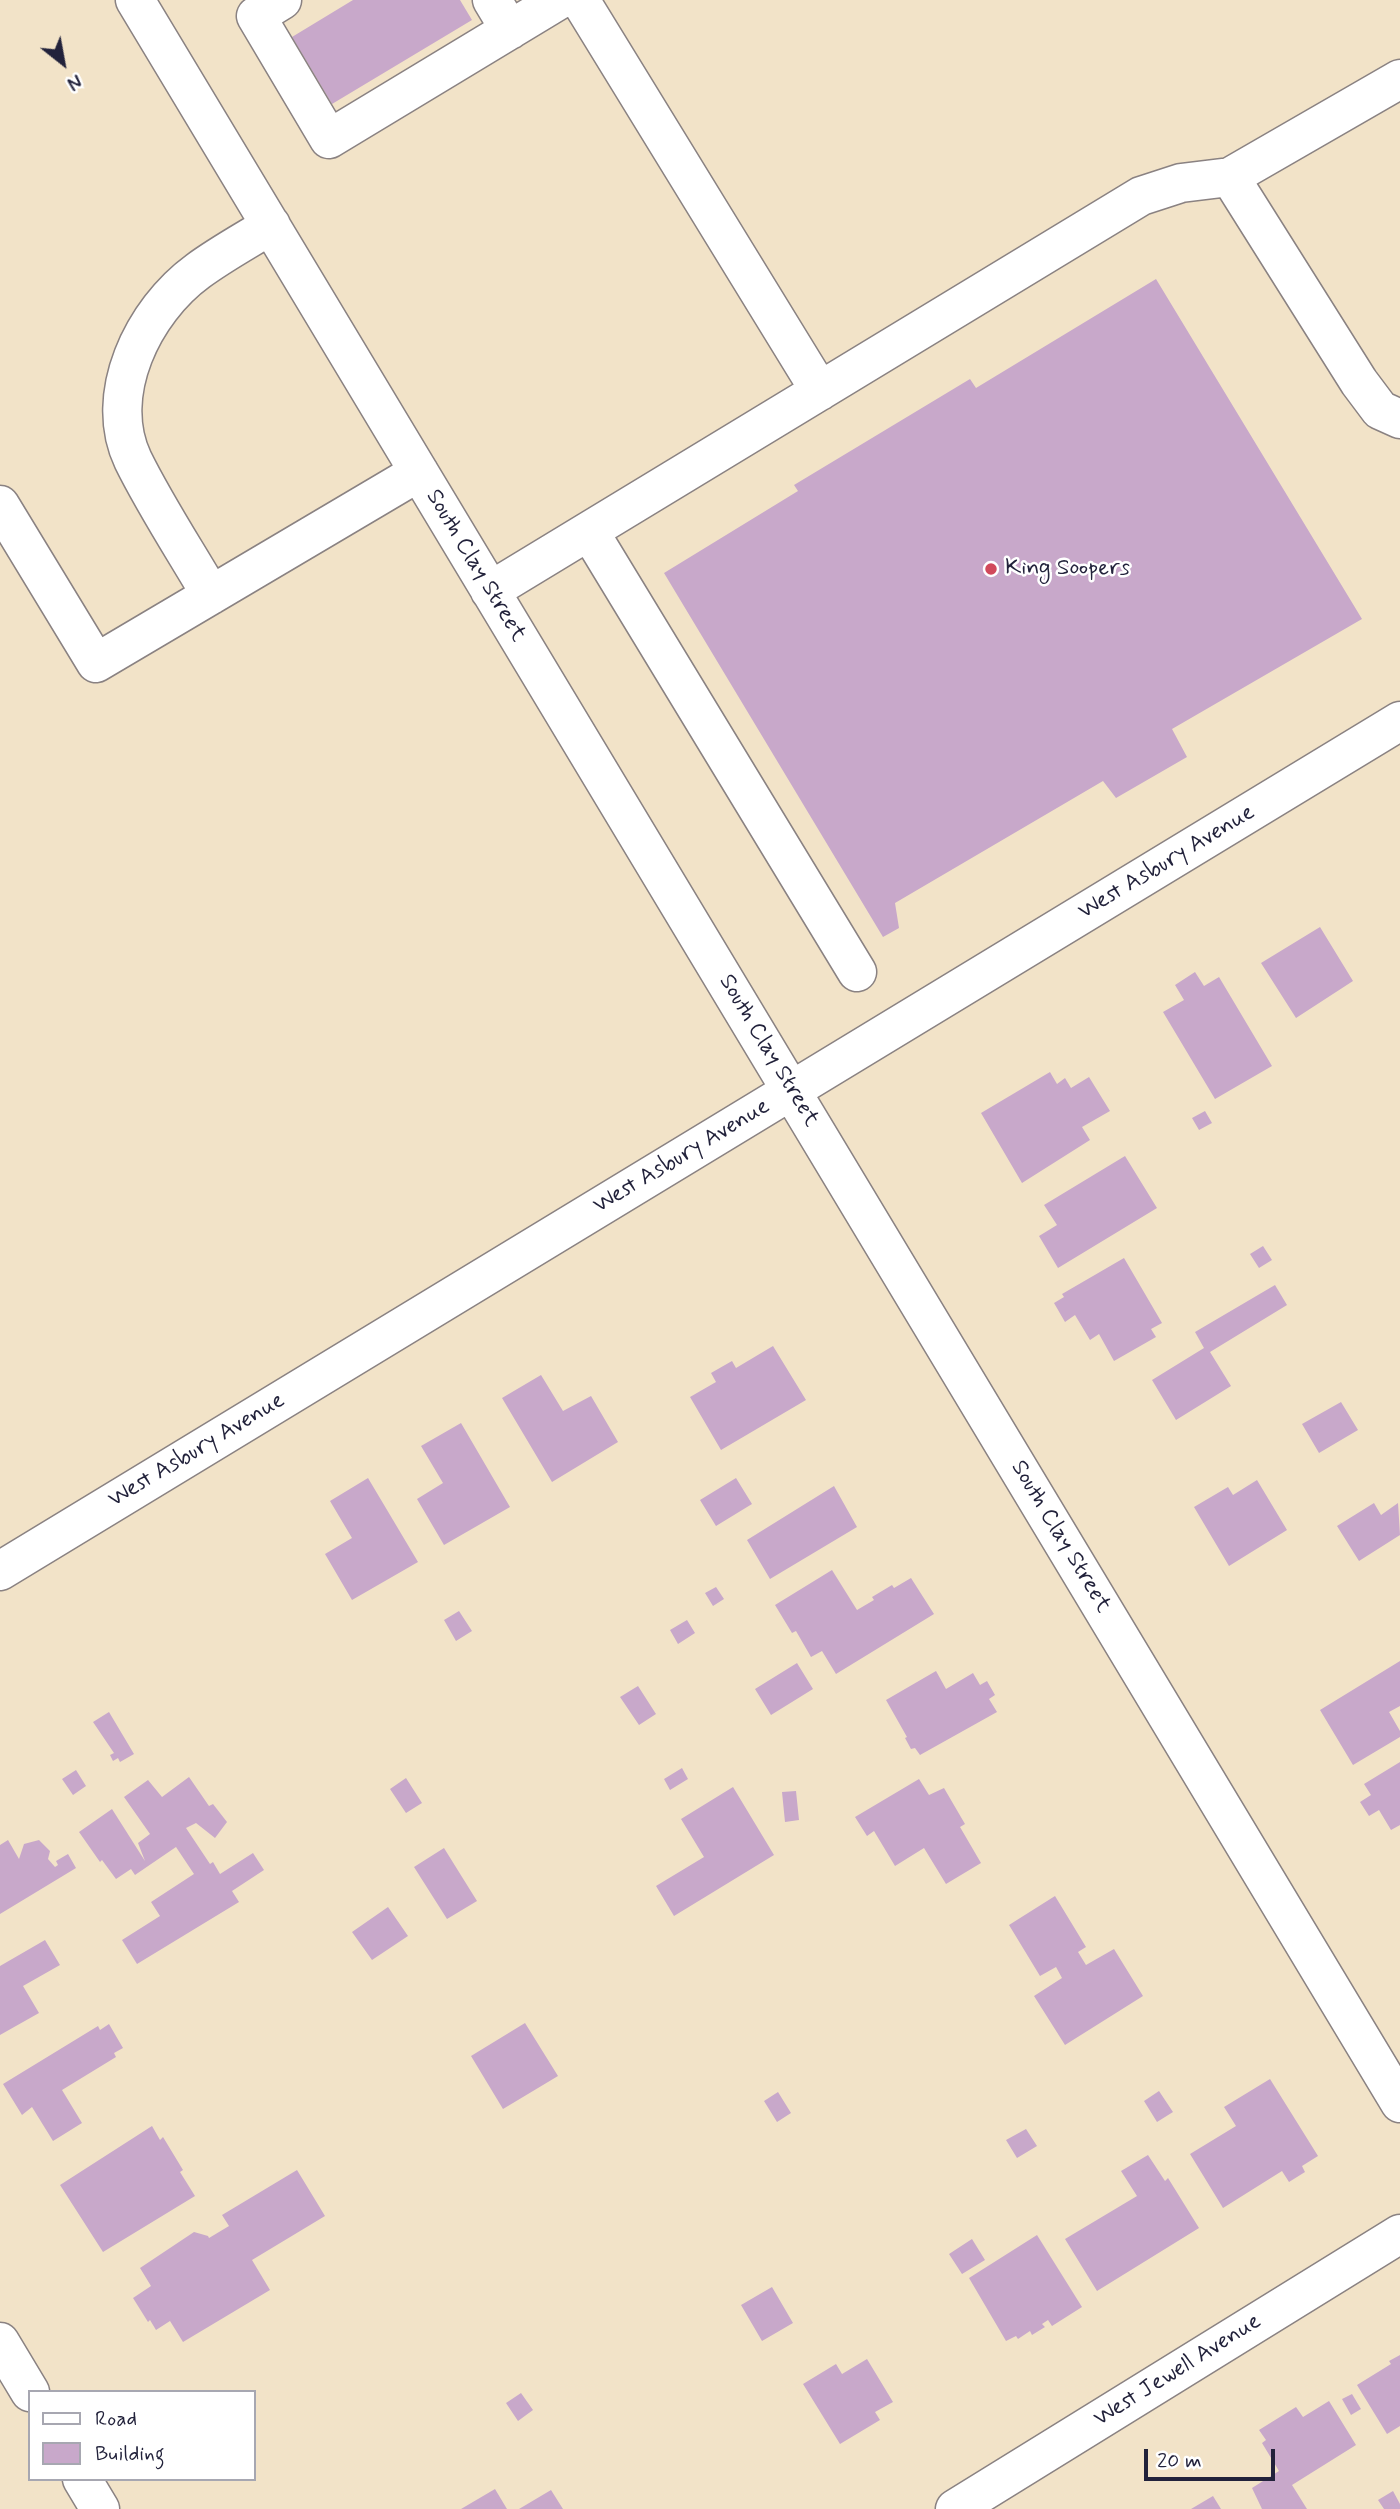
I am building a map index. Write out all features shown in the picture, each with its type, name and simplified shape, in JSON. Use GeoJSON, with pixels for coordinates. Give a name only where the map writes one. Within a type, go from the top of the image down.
{"type":"FeatureCollection","features":[{"type":"Feature","properties":{"kind":"street","name":"South Clay Street"},"geometry":{"type":"LineString","coordinates":[[135,0],[1400,2103]]}},
{"type":"Feature","properties":{"kind":"street"},"geometry":{"type":"LineString","coordinates":[[282,0],[256,16],[329,139],[501,15],[559,0]]}},
{"type":"Feature","properties":{"kind":"street"},"geometry":{"type":"LineString","coordinates":[[580,0],[820,391]]}},
{"type":"Feature","properties":{"kind":"street"},"geometry":{"type":"LineString","coordinates":[[490,591],[1141,196],[1181,183],[1230,177],[1400,79]]}},
{"type":"Feature","properties":{"kind":"street"},"geometry":{"type":"LineString","coordinates":[[1230,177],[1359,382],[1380,410],[1400,419]]}},
{"type":"Feature","properties":{"kind":"street"},"geometry":{"type":"LineString","coordinates":[[211,595],[133,459],[122,427],[124,394],[131,362],[147,329],[167,301],[196,272],[271,225]]}},
{"type":"Feature","properties":{"kind":"street"},"geometry":{"type":"LineString","coordinates":[[0,505],[96,663],[419,472]]}},
{"type":"Feature","properties":{"kind":"street"},"geometry":{"type":"LineString","coordinates":[[589,531],[857,972]]}},
{"type":"Feature","properties":{"kind":"street","name":"West Asbury Avenue"},"geometry":{"type":"LineString","coordinates":[[0,1571],[1400,721]]}},
{"type":"Feature","properties":{"kind":"street","name":"West Jewell Avenue"},"geometry":{"type":"LineString","coordinates":[[955,2509],[1400,2234]]}},
{"type":"Feature","properties":{"kind":"street"},"geometry":{"type":"LineString","coordinates":[[0,2342],[29,2390]]}},
{"type":"Feature","properties":{"kind":"street"},"geometry":{"type":"LineString","coordinates":[[83,2481],[100,2509]]}},
{"type":"Feature","properties":{"kind":"building"},"geometry":{"type":"Polygon","coordinates":[[[353,0],[460,0],[472,20],[332,104],[292,37],[353,0]]]}},
{"type":"Feature","properties":{"kind":"building"},"geometry":{"type":"Polygon","coordinates":[[[1156,279],[1362,619],[1172,729],[1187,757],[1116,798],[1103,781],[895,903],[899,928],[883,937],[664,573],[798,491],[794,485],[970,379],[976,388],[1156,279]]]}},
{"type":"Feature","properties":{"kind":"building"},"geometry":{"type":"Polygon","coordinates":[[[1320,927],[1353,981],[1296,1018],[1261,963],[1320,927]]]}},
{"type":"Feature","properties":{"kind":"building"},"geometry":{"type":"Polygon","coordinates":[[[1195,972],[1204,986],[1219,977],[1272,1066],[1215,1099],[1163,1012],[1184,1000],[1175,985],[1195,972]]]}},
{"type":"Feature","properties":{"kind":"building"},"geometry":{"type":"Polygon","coordinates":[[[1050,1072],[1057,1084],[1065,1078],[1071,1088],[1089,1077],[1110,1111],[1082,1127],[1090,1140],[1022,1183],[981,1113],[1050,1072]]]}},
{"type":"Feature","properties":{"kind":"building"},"geometry":{"type":"Polygon","coordinates":[[[1205,1111],[1212,1123],[1199,1130],[1192,1118],[1205,1111]]]}},
{"type":"Feature","properties":{"kind":"building"},"geometry":{"type":"Polygon","coordinates":[[[1125,1156],[1157,1208],[1058,1268],[1039,1236],[1057,1225],[1044,1205],[1125,1156]]]}},
{"type":"Feature","properties":{"kind":"building"},"geometry":{"type":"Polygon","coordinates":[[[1263,1246],[1272,1260],[1259,1268],[1250,1254],[1263,1246]]]}},
{"type":"Feature","properties":{"kind":"building"},"geometry":{"type":"Polygon","coordinates":[[[1124,1258],[1162,1323],[1151,1329],[1156,1337],[1114,1361],[1099,1334],[1090,1340],[1075,1315],[1065,1322],[1054,1303],[1064,1297],[1062,1294],[1124,1258]]]}},
{"type":"Feature","properties":{"kind":"building"},"geometry":{"type":"Polygon","coordinates":[[[1275,1285],[1287,1305],[1210,1352],[1231,1386],[1176,1420],[1152,1380],[1204,1348],[1195,1332],[1275,1285]]]}},
{"type":"Feature","properties":{"kind":"building"},"geometry":{"type":"Polygon","coordinates":[[[773,1346],[806,1400],[721,1450],[690,1397],[716,1382],[711,1373],[732,1361],[736,1368],[773,1346]]]}},
{"type":"Feature","properties":{"kind":"building"},"geometry":{"type":"Polygon","coordinates":[[[541,1375],[563,1411],[591,1396],[618,1442],[552,1482],[502,1398],[541,1375]]]}},
{"type":"Feature","properties":{"kind":"building"},"geometry":{"type":"Polygon","coordinates":[[[1341,1402],[1358,1430],[1319,1453],[1302,1424],[1341,1402]]]}},
{"type":"Feature","properties":{"kind":"building"},"geometry":{"type":"Polygon","coordinates":[[[461,1423],[510,1507],[444,1545],[417,1499],[443,1483],[421,1446],[461,1423]]]}},
{"type":"Feature","properties":{"kind":"building"},"geometry":{"type":"Polygon","coordinates":[[[368,1478],[418,1562],[352,1600],[325,1554],[352,1538],[330,1501],[368,1478]]]}},
{"type":"Feature","properties":{"kind":"building"},"geometry":{"type":"Polygon","coordinates":[[[736,1478],[752,1504],[716,1526],[700,1500],[736,1478]]]}},
{"type":"Feature","properties":{"kind":"building"},"geometry":{"type":"Polygon","coordinates":[[[1257,1480],[1287,1530],[1229,1566],[1194,1507],[1228,1487],[1233,1495],[1257,1480]]]}},
{"type":"Feature","properties":{"kind":"building"},"geometry":{"type":"Polygon","coordinates":[[[834,1486],[857,1527],[770,1579],[747,1540],[834,1486]]]}},
{"type":"Feature","properties":{"kind":"building"},"geometry":{"type":"Polygon","coordinates":[[[1374,1503],[1381,1515],[1398,1503],[1400,1535],[1359,1561],[1337,1526],[1374,1503]]]}},
{"type":"Feature","properties":{"kind":"building"},"geometry":{"type":"Polygon","coordinates":[[[832,1570],[857,1610],[892,1585],[894,1588],[911,1578],[934,1614],[836,1674],[822,1651],[811,1657],[796,1631],[792,1633],[775,1605],[832,1570]]]}},
{"type":"Feature","properties":{"kind":"building"},"geometry":{"type":"Polygon","coordinates":[[[716,1587],[724,1599],[713,1606],[705,1593],[716,1587]]]}},
{"type":"Feature","properties":{"kind":"building"},"geometry":{"type":"Polygon","coordinates":[[[459,1611],[472,1631],[456,1641],[444,1620],[459,1611]]]}},
{"type":"Feature","properties":{"kind":"building"},"geometry":{"type":"Polygon","coordinates":[[[687,1620],[695,1633],[678,1644],[670,1630],[687,1620]]]}},
{"type":"Feature","properties":{"kind":"building"},"geometry":{"type":"Polygon","coordinates":[[[1400,1661],[1400,1706],[1389,1712],[1400,1731],[1400,1737],[1353,1765],[1320,1710],[1400,1661]]]}},
{"type":"Feature","properties":{"kind":"building"},"geometry":{"type":"Polygon","coordinates":[[[797,1663],[813,1689],[771,1715],[755,1689],[797,1663]]]}},
{"type":"Feature","properties":{"kind":"building"},"geometry":{"type":"Polygon","coordinates":[[[936,1671],[946,1689],[973,1673],[980,1685],[987,1681],[995,1695],[989,1699],[997,1712],[920,1755],[915,1748],[911,1749],[886,1700],[936,1671]]]}},
{"type":"Feature","properties":{"kind":"building"},"geometry":{"type":"Polygon","coordinates":[[[638,1686],[656,1714],[639,1725],[620,1697],[638,1686]]]}},
{"type":"Feature","properties":{"kind":"building"},"geometry":{"type":"Polygon","coordinates":[[[109,1712],[134,1754],[120,1762],[118,1758],[113,1761],[110,1755],[114,1753],[93,1722],[109,1712]]]}},
{"type":"Feature","properties":{"kind":"building"},"geometry":{"type":"Polygon","coordinates":[[[1400,1762],[1400,1825],[1391,1830],[1379,1810],[1369,1816],[1360,1802],[1371,1795],[1364,1784],[1400,1762]]]}},
{"type":"Feature","properties":{"kind":"building"},"geometry":{"type":"Polygon","coordinates":[[[682,1768],[688,1779],[670,1790],[664,1779],[682,1768]]]}},
{"type":"Feature","properties":{"kind":"building"},"geometry":{"type":"Polygon","coordinates":[[[76,1770],[86,1786],[73,1795],[62,1779],[76,1770]]]}},
{"type":"Feature","properties":{"kind":"building"},"geometry":{"type":"Polygon","coordinates":[[[189,1777],[209,1806],[213,1804],[227,1822],[215,1838],[196,1823],[186,1828],[210,1864],[213,1862],[220,1874],[253,1853],[264,1870],[232,1891],[239,1902],[137,1964],[122,1940],[160,1916],[151,1902],[194,1874],[176,1847],[135,1875],[131,1869],[116,1879],[79,1832],[112,1809],[145,1861],[138,1843],[150,1834],[124,1797],[148,1780],[162,1797],[189,1777]]]}},
{"type":"Feature","properties":{"kind":"building"},"geometry":{"type":"Polygon","coordinates":[[[406,1778],[422,1803],[406,1813],[390,1789],[406,1778]]]}},
{"type":"Feature","properties":{"kind":"building"},"geometry":{"type":"Polygon","coordinates":[[[919,1779],[929,1795],[944,1788],[965,1824],[960,1827],[981,1863],[946,1884],[924,1848],[895,1866],[874,1831],[867,1836],[855,1817],[919,1779]]]}},
{"type":"Feature","properties":{"kind":"building"},"geometry":{"type":"Polygon","coordinates":[[[733,1787],[774,1855],[674,1916],[656,1886],[704,1857],[681,1819],[733,1787]]]}},
{"type":"Feature","properties":{"kind":"building"},"geometry":{"type":"Polygon","coordinates":[[[796,1791],[799,1820],[785,1822],[782,1792],[796,1791]]]}},
{"type":"Feature","properties":{"kind":"building"},"geometry":{"type":"Polygon","coordinates":[[[8,1840],[19,1859],[24,1844],[39,1840],[50,1851],[48,1859],[55,1867],[58,1865],[56,1861],[68,1854],[76,1868],[0,1914],[0,1845],[8,1840]]]}},
{"type":"Feature","properties":{"kind":"building"},"geometry":{"type":"Polygon","coordinates":[[[444,1848],[477,1901],[447,1919],[414,1867],[444,1848]]]}},
{"type":"Feature","properties":{"kind":"building"},"geometry":{"type":"Polygon","coordinates":[[[1055,1896],[1086,1947],[1078,1952],[1086,1965],[1114,1949],[1143,1996],[1065,2045],[1034,1996],[1062,1978],[1056,1967],[1040,1976],[1009,1925],[1055,1896]]]}},
{"type":"Feature","properties":{"kind":"building"},"geometry":{"type":"Polygon","coordinates":[[[388,1907],[408,1936],[372,1960],[352,1932],[388,1907]]]}},
{"type":"Feature","properties":{"kind":"building"},"geometry":{"type":"Polygon","coordinates":[[[45,1940],[60,1965],[23,1986],[39,2013],[0,2035],[0,1966],[45,1940]]]}},
{"type":"Feature","properties":{"kind":"building"},"geometry":{"type":"Polygon","coordinates":[[[525,2023],[558,2076],[503,2109],[471,2056],[525,2023]]]}},
{"type":"Feature","properties":{"kind":"building"},"geometry":{"type":"Polygon","coordinates":[[[109,2024],[123,2048],[114,2053],[116,2057],[62,2090],[82,2123],[53,2141],[32,2107],[22,2115],[3,2084],[98,2026],[100,2030],[109,2024]]]}},
{"type":"Feature","properties":{"kind":"building"},"geometry":{"type":"Polygon","coordinates":[[[1270,2079],[1318,2156],[1302,2166],[1305,2172],[1289,2182],[1282,2171],[1223,2208],[1190,2154],[1236,2126],[1224,2107],[1270,2079]]]}},
{"type":"Feature","properties":{"kind":"building"},"geometry":{"type":"Polygon","coordinates":[[[1159,2091],[1173,2112],[1157,2122],[1144,2101],[1159,2091]]]}},
{"type":"Feature","properties":{"kind":"building"},"geometry":{"type":"Polygon","coordinates":[[[778,2092],[791,2113],[777,2122],[764,2101],[778,2092]]]}},
{"type":"Feature","properties":{"kind":"building"},"geometry":{"type":"Polygon","coordinates":[[[152,2126],[160,2140],[163,2137],[195,2196],[103,2252],[60,2185],[152,2126]]]}},
{"type":"Feature","properties":{"kind":"building"},"geometry":{"type":"Polygon","coordinates":[[[1026,2129],[1037,2146],[1017,2158],[1006,2140],[1026,2129]]]}},
{"type":"Feature","properties":{"kind":"building"},"geometry":{"type":"Polygon","coordinates":[[[1148,2155],[1165,2181],[1168,2178],[1199,2228],[1097,2291],[1065,2239],[1137,2196],[1121,2171],[1148,2155]]]}},
{"type":"Feature","properties":{"kind":"building"},"geometry":{"type":"Polygon","coordinates":[[[297,2170],[325,2216],[252,2260],[270,2290],[183,2342],[170,2321],[156,2330],[133,2298],[151,2286],[140,2268],[194,2232],[209,2238],[229,2226],[222,2215],[297,2170]]]}},
{"type":"Feature","properties":{"kind":"building"},"geometry":{"type":"Polygon","coordinates":[[[1037,2235],[1082,2307],[1052,2326],[1048,2320],[1042,2324],[1045,2327],[1032,2335],[1030,2331],[1018,2339],[1016,2336],[1006,2341],[969,2278],[1037,2235]]]}},
{"type":"Feature","properties":{"kind":"building"},"geometry":{"type":"Polygon","coordinates":[[[972,2239],[985,2260],[962,2274],[949,2254],[972,2239]]]}},
{"type":"Feature","properties":{"kind":"building"},"geometry":{"type":"Polygon","coordinates":[[[772,2287],[793,2323],[762,2341],[741,2305],[772,2287]]]}},
{"type":"Feature","properties":{"kind":"building"},"geometry":{"type":"Polygon","coordinates":[[[1400,2355],[1400,2426],[1387,2434],[1357,2385],[1391,2364],[1389,2361],[1400,2355]]]}},
{"type":"Feature","properties":{"kind":"building"},"geometry":{"type":"Polygon","coordinates":[[[867,2359],[893,2402],[875,2412],[880,2420],[840,2444],[803,2384],[836,2364],[842,2374],[867,2359]]]}},
{"type":"Feature","properties":{"kind":"building"},"geometry":{"type":"Polygon","coordinates":[[[521,2393],[533,2410],[518,2421],[506,2403],[521,2393]]]}},
{"type":"Feature","properties":{"kind":"building"},"geometry":{"type":"Polygon","coordinates":[[[1352,2394],[1361,2409],[1351,2415],[1342,2399],[1352,2394]]]}},
{"type":"Feature","properties":{"kind":"building"},"geometry":{"type":"Polygon","coordinates":[[[1329,2401],[1356,2445],[1292,2485],[1307,2509],[1262,2509],[1252,2488],[1279,2471],[1262,2443],[1266,2440],[1259,2430],[1296,2407],[1303,2417],[1329,2401]]]}},
{"type":"Feature","properties":{"kind":"building"},"geometry":{"type":"Polygon","coordinates":[[[495,2489],[507,2509],[461,2509],[495,2489]]]}},
{"type":"Feature","properties":{"kind":"building"},"geometry":{"type":"Polygon","coordinates":[[[551,2490],[563,2509],[519,2509],[551,2490]]]}},
{"type":"Feature","properties":{"kind":"building"},"geometry":{"type":"Polygon","coordinates":[[[1393,2491],[1400,2509],[1384,2509],[1378,2500],[1393,2491]]]}},
{"type":"Feature","properties":{"kind":"building"},"geometry":{"type":"Polygon","coordinates":[[[1213,2496],[1221,2509],[1191,2509],[1213,2496]]]}},
{"type":"Feature","properties":{"kind":"place","name":"King Soopers"},"geometry":{"type":"Point","coordinates":[991,569]}}]}
